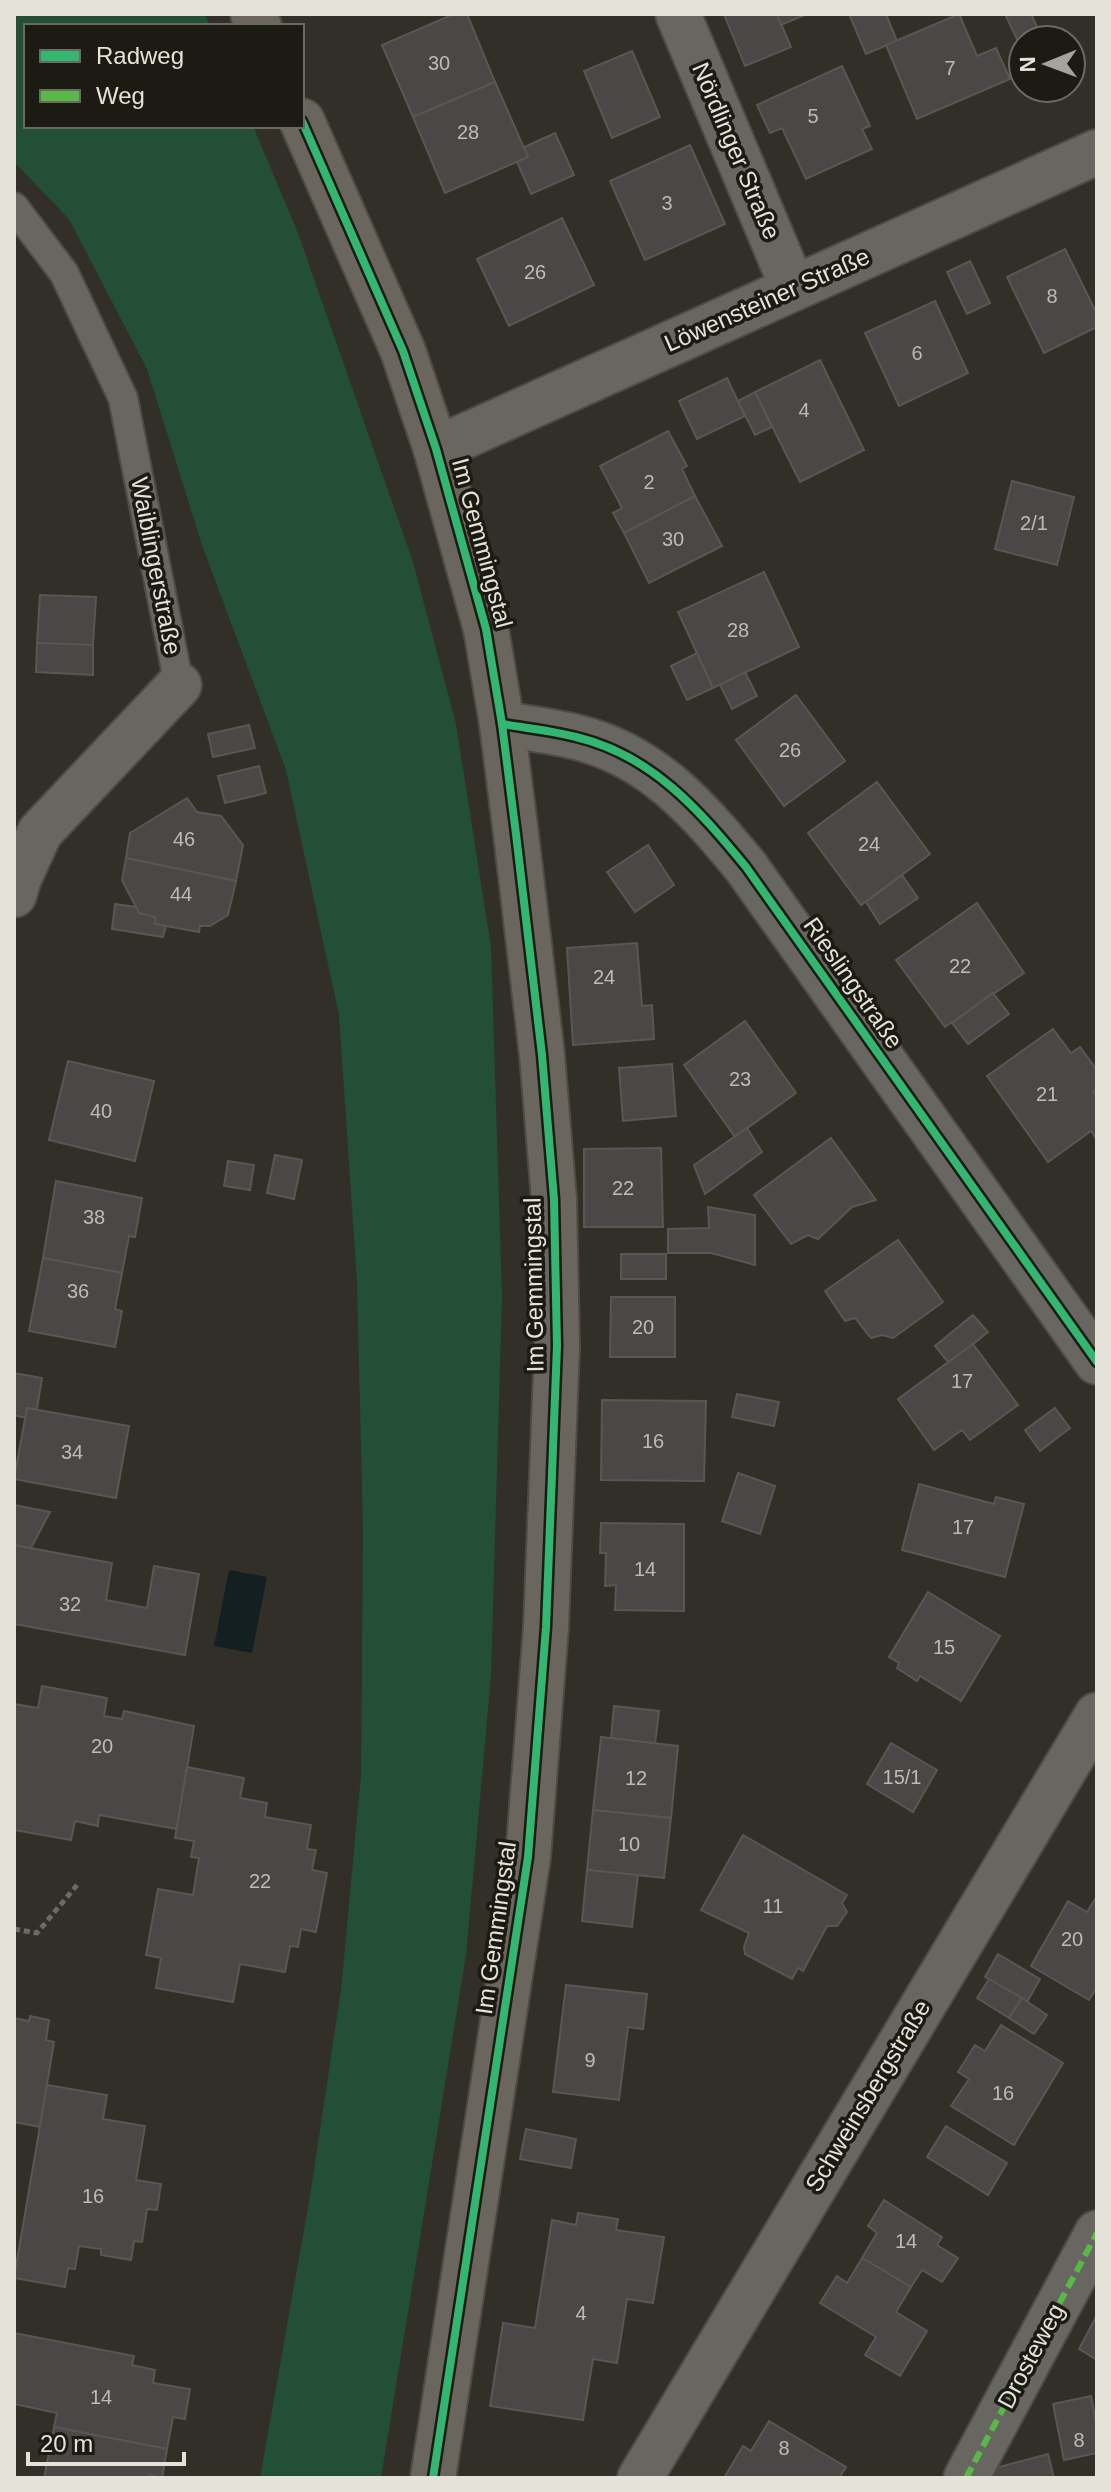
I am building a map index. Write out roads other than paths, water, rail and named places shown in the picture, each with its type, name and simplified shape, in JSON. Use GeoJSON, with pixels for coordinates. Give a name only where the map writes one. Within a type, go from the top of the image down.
{"type":"FeatureCollection","features":[{"type":"Feature","properties":{"kind":"street","name":"Nördlinger Straße"},"geometry":{"type":"LineString","coordinates":[[678,14],[793,288]]}},
{"type":"Feature","properties":{"kind":"street","name":"Im Gemmingstal"},"geometry":{"type":"LineString","coordinates":[[304,126],[403,351],[436,449],[486,629],[502,724],[542,1055],[554,1199],[557,1346],[546,1627],[528,1857],[433,2478]]}},
{"type":"Feature","properties":{"kind":"street","name":"Löwensteiner Straße"},"geometry":{"type":"LineString","coordinates":[[436,449],[1097,152]]}},
{"type":"Feature","properties":{"kind":"street","name":"Waiblingerstraße"},"geometry":{"type":"LineString","coordinates":[[14,895],[40,832],[179,685]]}},
{"type":"Feature","properties":{"kind":"street","name":"Rieslingstraße"},"geometry":{"type":"LineString","coordinates":[[502,724],[577,737],[611,749],[651,770],[701,812],[746,867],[1097,1362]]}},
{"type":"Feature","properties":{"kind":"street","name":"Schweinsbergstraße"},"geometry":{"type":"LineString","coordinates":[[640,2478],[1097,1715]]}},
{"type":"Feature","properties":{"kind":"street","name":"Drosteweg"},"geometry":{"type":"LineString","coordinates":[[966,2478],[1097,2233]]}},
{"type":"Feature","properties":{"kind":"lane","name":"Waiblingerstraße"},"geometry":{"type":"LineString","coordinates":[[14,207],[64,273],[123,398],[179,685]]}}]}
